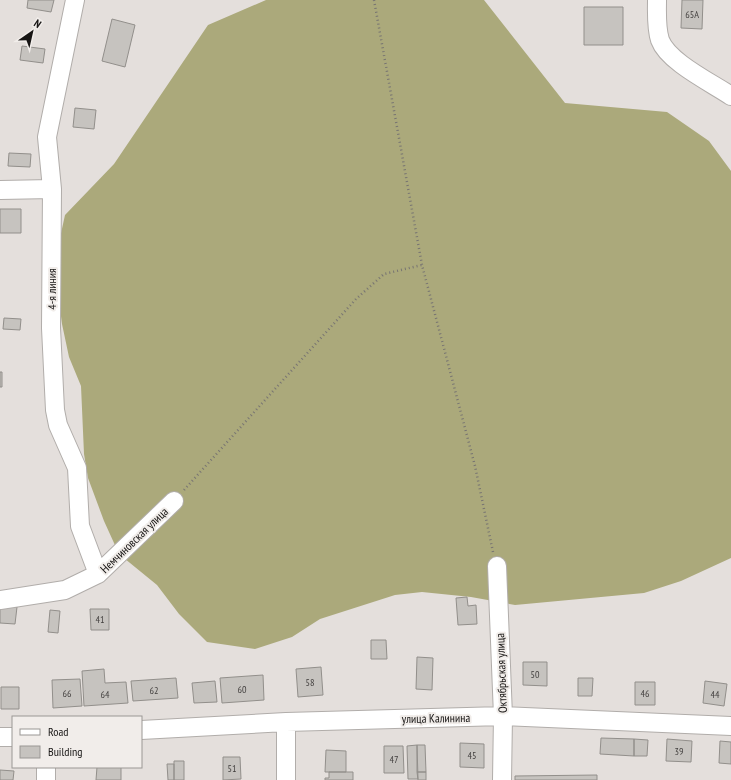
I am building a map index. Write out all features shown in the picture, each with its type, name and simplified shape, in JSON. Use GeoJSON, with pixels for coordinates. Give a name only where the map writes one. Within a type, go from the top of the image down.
{"type":"FeatureCollection","features":[{"type":"Feature","properties":{"kind":"street","name":"4-я линия"},"geometry":{"type":"LineString","coordinates":[[75,0],[47,137],[52,189],[51,328],[55,410],[58,424],[77,468],[80,526],[98,574]]}},
{"type":"Feature","properties":{"kind":"street"},"geometry":{"type":"LineString","coordinates":[[657,0],[657,20],[660,41],[671,56],[731,96]]}},
{"type":"Feature","properties":{"kind":"street"},"geometry":{"type":"LineString","coordinates":[[0,190],[52,189]]}},
{"type":"Feature","properties":{"kind":"street","name":"Немчиновская улица"},"geometry":{"type":"LineString","coordinates":[[0,600],[65,590],[98,574],[174,501]]}},
{"type":"Feature","properties":{"kind":"street","name":"Октябрьская улица"},"geometry":{"type":"LineString","coordinates":[[496,566],[503,716],[502,780]]}},
{"type":"Feature","properties":{"kind":"street","name":"улица Калинина"},"geometry":{"type":"LineString","coordinates":[[142,730],[286,722],[503,716],[731,726]]}},
{"type":"Feature","properties":{"kind":"street"},"geometry":{"type":"LineString","coordinates":[[286,722],[286,780]]}},
{"type":"Feature","properties":{"kind":"street"},"geometry":{"type":"LineString","coordinates":[[0,737],[12,737]]}},
{"type":"Feature","properties":{"kind":"street"},"geometry":{"type":"LineString","coordinates":[[46,768],[46,780]]}},
{"type":"Feature","properties":{"kind":"path"},"geometry":{"type":"LineString","coordinates":[[374,0],[422,265],[475,466],[496,566]]}},
{"type":"Feature","properties":{"kind":"path"},"geometry":{"type":"LineString","coordinates":[[174,501],[356,299],[384,274],[422,265]]}},
{"type":"Feature","properties":{"kind":"shaded area"},"geometry":{"type":"Polygon","coordinates":[[[266,0],[484,0],[565,103],[667,112],[709,141],[731,171],[731,558],[681,581],[644,593],[515,605],[471,597],[422,592],[395,595],[320,619],[292,637],[255,649],[207,642],[179,614],[157,585],[119,554],[104,521],[88,478],[84,454],[81,386],[69,357],[62,324],[58,293],[58,247],[65,215],[114,164],[208,25],[266,0]]]}},
{"type":"Feature","properties":{"kind":"building"},"geometry":{"type":"Polygon","coordinates":[[[28,0],[54,0],[51,12],[27,8],[28,0]]]}},
{"type":"Feature","properties":{"kind":"building"},"geometry":{"type":"Polygon","coordinates":[[[682,0],[703,0],[702,29],[681,28],[682,0]]]}},
{"type":"Feature","properties":{"kind":"building"},"geometry":{"type":"Polygon","coordinates":[[[584,7],[623,7],[623,45],[584,45],[584,7]]]}},
{"type":"Feature","properties":{"kind":"building"},"geometry":{"type":"Polygon","coordinates":[[[112,19],[135,25],[125,67],[102,61],[112,19]]]}},
{"type":"Feature","properties":{"kind":"building"},"geometry":{"type":"Polygon","coordinates":[[[22,46],[45,49],[43,63],[20,60],[22,46]]]}},
{"type":"Feature","properties":{"kind":"building"},"geometry":{"type":"Polygon","coordinates":[[[75,108],[96,110],[94,129],[73,127],[75,108]]]}},
{"type":"Feature","properties":{"kind":"building"},"geometry":{"type":"Polygon","coordinates":[[[9,153],[31,154],[30,167],[8,166],[9,153]]]}},
{"type":"Feature","properties":{"kind":"building"},"geometry":{"type":"Polygon","coordinates":[[[0,209],[21,209],[21,233],[0,233],[0,209]]]}},
{"type":"Feature","properties":{"kind":"building"},"geometry":{"type":"Polygon","coordinates":[[[4,318],[21,319],[20,330],[3,329],[4,318]]]}},
{"type":"Feature","properties":{"kind":"building"},"geometry":{"type":"Polygon","coordinates":[[[0,372],[2,372],[2,387],[0,387],[0,372]]]}},
{"type":"Feature","properties":{"kind":"building"},"geometry":{"type":"Polygon","coordinates":[[[467,597],[468,606],[476,605],[477,624],[458,625],[456,598],[467,597]]]}},
{"type":"Feature","properties":{"kind":"building"},"geometry":{"type":"Polygon","coordinates":[[[0,606],[17,607],[15,624],[0,623],[0,606]]]}},
{"type":"Feature","properties":{"kind":"building"},"geometry":{"type":"Polygon","coordinates":[[[90,609],[109,609],[109,630],[91,630],[90,609]]]}},
{"type":"Feature","properties":{"kind":"building"},"geometry":{"type":"Polygon","coordinates":[[[50,610],[60,611],[58,633],[48,632],[50,610]]]}},
{"type":"Feature","properties":{"kind":"building"},"geometry":{"type":"Polygon","coordinates":[[[371,640],[386,640],[387,659],[371,659],[371,640]]]}},
{"type":"Feature","properties":{"kind":"building"},"geometry":{"type":"Polygon","coordinates":[[[417,657],[433,658],[432,690],[416,689],[417,657]]]}},
{"type":"Feature","properties":{"kind":"building"},"geometry":{"type":"Polygon","coordinates":[[[523,662],[547,662],[547,686],[523,685],[523,662]]]}},
{"type":"Feature","properties":{"kind":"building"},"geometry":{"type":"Polygon","coordinates":[[[321,667],[323,695],[298,697],[296,669],[321,667]]]}},
{"type":"Feature","properties":{"kind":"building"},"geometry":{"type":"Polygon","coordinates":[[[104,669],[105,683],[126,682],[128,703],[84,706],[82,671],[104,669]]]}},
{"type":"Feature","properties":{"kind":"building"},"geometry":{"type":"Polygon","coordinates":[[[263,675],[264,700],[222,703],[220,678],[263,675]]]}},
{"type":"Feature","properties":{"kind":"building"},"geometry":{"type":"Polygon","coordinates":[[[176,678],[178,698],[133,701],[131,681],[176,678]]]}},
{"type":"Feature","properties":{"kind":"building"},"geometry":{"type":"Polygon","coordinates":[[[578,678],[593,678],[592,696],[578,696],[578,678]]]}},
{"type":"Feature","properties":{"kind":"building"},"geometry":{"type":"Polygon","coordinates":[[[80,679],[82,706],[53,708],[52,680],[80,679]]]}},
{"type":"Feature","properties":{"kind":"building"},"geometry":{"type":"Polygon","coordinates":[[[215,681],[217,702],[194,703],[192,683],[215,681]]]}},
{"type":"Feature","properties":{"kind":"building"},"geometry":{"type":"Polygon","coordinates":[[[705,681],[727,684],[724,706],[703,703],[705,681]]]}},
{"type":"Feature","properties":{"kind":"building"},"geometry":{"type":"Polygon","coordinates":[[[635,682],[655,682],[655,705],[635,705],[635,682]]]}},
{"type":"Feature","properties":{"kind":"building"},"geometry":{"type":"Polygon","coordinates":[[[1,687],[19,687],[19,709],[1,709],[1,687]]]}},
{"type":"Feature","properties":{"kind":"building"},"geometry":{"type":"Polygon","coordinates":[[[601,738],[634,739],[634,756],[600,754],[601,738]]]}},
{"type":"Feature","properties":{"kind":"building"},"geometry":{"type":"Polygon","coordinates":[[[634,739],[648,740],[647,756],[634,756],[634,739]]]}},
{"type":"Feature","properties":{"kind":"building"},"geometry":{"type":"Polygon","coordinates":[[[667,739],[692,741],[691,762],[666,761],[667,739]]]}},
{"type":"Feature","properties":{"kind":"building"},"geometry":{"type":"Polygon","coordinates":[[[720,741],[731,742],[731,764],[719,763],[720,741]]]}},
{"type":"Feature","properties":{"kind":"building"},"geometry":{"type":"Polygon","coordinates":[[[460,743],[484,744],[484,768],[460,767],[460,743]]]}},
{"type":"Feature","properties":{"kind":"building"},"geometry":{"type":"Polygon","coordinates":[[[417,745],[418,779],[408,779],[407,746],[417,745]]]}},
{"type":"Feature","properties":{"kind":"building"},"geometry":{"type":"Polygon","coordinates":[[[417,745],[425,745],[426,772],[417,772],[417,745]]]}},
{"type":"Feature","properties":{"kind":"building"},"geometry":{"type":"Polygon","coordinates":[[[384,746],[403,746],[404,773],[384,773],[384,746]]]}},
{"type":"Feature","properties":{"kind":"building"},"geometry":{"type":"Polygon","coordinates":[[[326,750],[346,751],[346,772],[325,772],[326,750]]]}},
{"type":"Feature","properties":{"kind":"building"},"geometry":{"type":"Polygon","coordinates":[[[223,757],[240,757],[241,779],[223,780],[223,757]]]}},
{"type":"Feature","properties":{"kind":"building"},"geometry":{"type":"Polygon","coordinates":[[[174,761],[184,761],[184,780],[174,780],[174,761]]]}},
{"type":"Feature","properties":{"kind":"building"},"geometry":{"type":"Polygon","coordinates":[[[167,764],[174,764],[174,780],[168,780],[167,764]]]}},
{"type":"Feature","properties":{"kind":"building"},"geometry":{"type":"Polygon","coordinates":[[[97,768],[121,768],[121,780],[96,780],[97,768]]]}},
{"type":"Feature","properties":{"kind":"building"},"geometry":{"type":"Polygon","coordinates":[[[0,770],[14,771],[13,780],[0,780],[0,770]]]}},
{"type":"Feature","properties":{"kind":"building"},"geometry":{"type":"Polygon","coordinates":[[[329,772],[353,772],[353,780],[325,780],[325,778],[329,778],[329,772]]]}},
{"type":"Feature","properties":{"kind":"building"},"geometry":{"type":"Polygon","coordinates":[[[417,772],[426,772],[426,780],[418,780],[417,772]]]}},
{"type":"Feature","properties":{"kind":"building"},"geometry":{"type":"Polygon","coordinates":[[[597,775],[597,780],[515,780],[515,776],[597,775]]]}}]}
